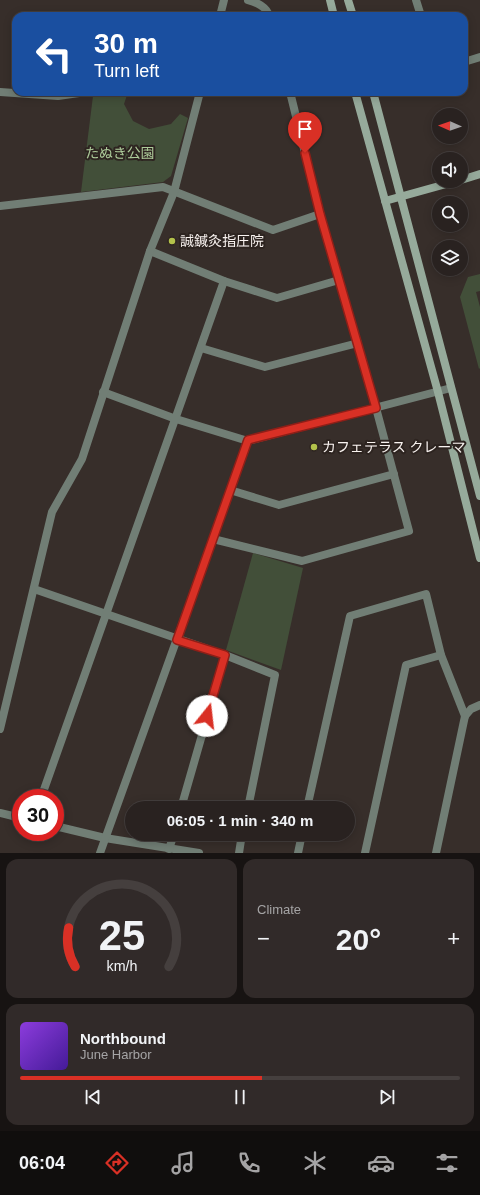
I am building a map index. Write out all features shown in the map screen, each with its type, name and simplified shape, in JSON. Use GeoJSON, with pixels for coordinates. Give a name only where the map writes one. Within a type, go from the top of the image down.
{"type":"FeatureCollection","features":[{"type":"Feature","properties":{"kind":"street"},"geometry":{"type":"LineString","coordinates":[[221,12],[224,0]]}},
{"type":"Feature","properties":{"kind":"street"},"geometry":{"type":"LineString","coordinates":[[248,0],[256,2],[268,12]]}},
{"type":"Feature","properties":{"kind":"street"},"geometry":{"type":"LineString","coordinates":[[330,0],[333,12]]}},
{"type":"Feature","properties":{"kind":"street"},"geometry":{"type":"LineString","coordinates":[[348,0],[351,12]]}},
{"type":"Feature","properties":{"kind":"street"},"geometry":{"type":"LineString","coordinates":[[416,0],[419,12]]}},
{"type":"Feature","properties":{"kind":"street"},"geometry":{"type":"LineString","coordinates":[[468,61],[480,57]]}},
{"type":"Feature","properties":{"kind":"street"},"geometry":{"type":"LineString","coordinates":[[0,92],[12,93]]}},
{"type":"Feature","properties":{"kind":"street"},"geometry":{"type":"LineString","coordinates":[[0,730],[52,512],[82,459],[150,251],[174,192],[199,96]]}},
{"type":"Feature","properties":{"kind":"street"},"geometry":{"type":"LineString","coordinates":[[213,539],[302,561],[409,531],[376,408],[320,214],[291,96]]}},
{"type":"Feature","properties":{"kind":"street"},"geometry":{"type":"LineString","coordinates":[[356,96],[438,392],[480,558]]}},
{"type":"Feature","properties":{"kind":"street"},"geometry":{"type":"LineString","coordinates":[[373,96],[480,496]]}},
{"type":"Feature","properties":{"kind":"street"},"geometry":{"type":"LineString","coordinates":[[468,178],[480,174]]}},
{"type":"Feature","properties":{"kind":"street"},"geometry":{"type":"LineString","coordinates":[[0,206],[163,187],[273,230],[320,214]]}},
{"type":"Feature","properties":{"kind":"street"},"geometry":{"type":"LineString","coordinates":[[385,201],[432,188]]}},
{"type":"Feature","properties":{"kind":"street"},"geometry":{"type":"LineString","coordinates":[[150,251],[224,282],[277,298],[339,280]]}},
{"type":"Feature","properties":{"kind":"street"},"geometry":{"type":"LineString","coordinates":[[45,789],[224,282]]}},
{"type":"Feature","properties":{"kind":"street"},"geometry":{"type":"LineString","coordinates":[[201,348],[265,367],[358,344]]}},
{"type":"Feature","properties":{"kind":"street"},"geometry":{"type":"LineString","coordinates":[[103,392],[176,419],[248,440],[451,388]]}},
{"type":"Feature","properties":{"kind":"street"},"geometry":{"type":"LineString","coordinates":[[100,853],[248,440]]}},
{"type":"Feature","properties":{"kind":"street"},"geometry":{"type":"LineString","coordinates":[[230,490],[279,505],[394,474]]}},
{"type":"Feature","properties":{"kind":"street"},"geometry":{"type":"LineString","coordinates":[[34,589],[177,640],[225,655],[275,675],[249,801]]}},
{"type":"Feature","properties":{"kind":"street"},"geometry":{"type":"LineString","coordinates":[[309,801],[350,616],[426,594],[441,655],[465,716]]}},
{"type":"Feature","properties":{"kind":"street"},"geometry":{"type":"LineString","coordinates":[[183,801],[225,655]]}},
{"type":"Feature","properties":{"kind":"street"},"geometry":{"type":"LineString","coordinates":[[365,853],[406,664],[441,655]]}},
{"type":"Feature","properties":{"kind":"street"},"geometry":{"type":"LineString","coordinates":[[436,853],[465,716],[471,709],[480,705]]}},
{"type":"Feature","properties":{"kind":"street"},"geometry":{"type":"LineString","coordinates":[[0,813],[12,816]]}},
{"type":"Feature","properties":{"kind":"street"},"geometry":{"type":"LineString","coordinates":[[64,828],[105,838],[199,853]]}},
{"type":"Feature","properties":{"kind":"street"},"geometry":{"type":"LineString","coordinates":[[169,849],[172,841]]}},
{"type":"Feature","properties":{"kind":"street"},"geometry":{"type":"LineString","coordinates":[[238,853],[241,841]]}},
{"type":"Feature","properties":{"kind":"street"},"geometry":{"type":"LineString","coordinates":[[298,853],[301,841]]}},
{"type":"Feature","properties":{"kind":"green space","name":"たぬき公園"},"geometry":{"type":"Polygon","coordinates":[[[93,96],[127,96],[124,104],[133,121],[149,129],[171,124],[180,114],[188,118],[171,176],[163,182],[81,192],[93,96]]]}},
{"type":"Feature","properties":{"kind":"green space"},"geometry":{"type":"Polygon","coordinates":[[[480,274],[480,291],[476,292],[480,307],[479,369],[460,297],[468,277],[480,274]]]}},
{"type":"Feature","properties":{"kind":"green space"},"geometry":{"type":"Polygon","coordinates":[[[253,553],[303,568],[281,670],[226,650],[253,553]]]}},
{"type":"Feature","properties":{"kind":"place","name":"誠鍼灸指圧院"},"geometry":{"type":"Point","coordinates":[172,241]}},
{"type":"Feature","properties":{"kind":"place","name":"カフェテラス クレーマ"},"geometry":{"type":"Point","coordinates":[314,447]}},
{"type":"Feature","properties":{"kind":"route"},"geometry":{"type":"LineString","coordinates":[[207,716],[225,655],[177,640],[248,440],[376,408],[320,214],[305,153]]}}]}
